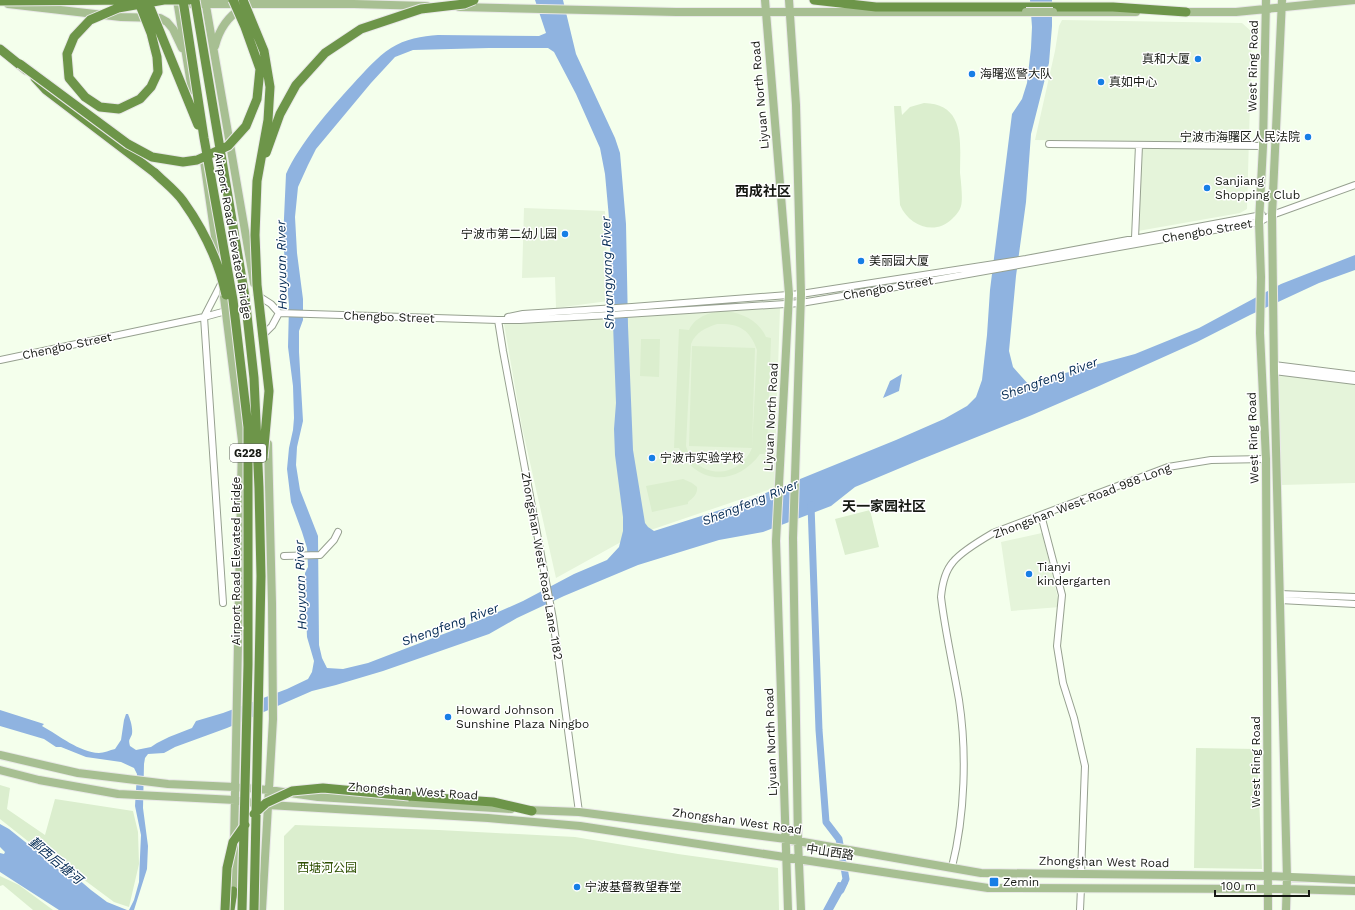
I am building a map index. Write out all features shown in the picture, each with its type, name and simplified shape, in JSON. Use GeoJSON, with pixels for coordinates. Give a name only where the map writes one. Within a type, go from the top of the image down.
{"type":"FeatureCollection","features":[{"type":"Feature","properties":{"kind":"highway"},"geometry":{"type":"LineString","coordinates":[[138,0],[140,7],[151,33],[157,57],[158,72],[151,87],[140,99],[120,109],[100,107],[85,97],[69,78],[67,54],[74,38],[90,20],[118,8],[133,6],[141,4],[157,2],[164,0]]}},
{"type":"Feature","properties":{"kind":"highway"},"geometry":{"type":"LineString","coordinates":[[148,0],[204,138]]}},
{"type":"Feature","properties":{"kind":"highway"},"geometry":{"type":"LineString","coordinates":[[3,3],[194,0]]}},
{"type":"Feature","properties":{"kind":"highway","name":"Airport Road Elevated Bridge"},"geometry":{"type":"LineString","coordinates":[[194,0],[245,298],[254,378],[261,576],[254,910]]}},
{"type":"Feature","properties":{"kind":"highway"},"geometry":{"type":"LineString","coordinates":[[0,50],[128,144],[152,157],[183,162],[197,160],[228,146],[246,126],[257,98],[260,69],[246,27],[233,0]]}},
{"type":"Feature","properties":{"kind":"highway"},"geometry":{"type":"LineString","coordinates":[[257,181],[280,114],[296,85],[325,53],[361,29],[421,9],[464,4],[474,0]]}},
{"type":"Feature","properties":{"kind":"highway"},"geometry":{"type":"LineString","coordinates":[[814,0],[876,7],[1113,7],[1186,12]]}},
{"type":"Feature","properties":{"kind":"highway","name":"Airport Road Elevated Bridge"},"geometry":{"type":"LineString","coordinates":[[179,1],[233,300],[248,427],[248,665],[242,910]]}},
{"type":"Feature","properties":{"kind":"highway"},"geometry":{"type":"LineString","coordinates":[[245,2],[264,51],[270,87],[268,120],[257,181],[255,235],[256,284],[269,391],[259,488]]}},
{"type":"Feature","properties":{"kind":"highway"},"geometry":{"type":"LineString","coordinates":[[20,64],[46,90],[155,172],[182,200],[213,254],[224,286],[240,356]]}},
{"type":"Feature","properties":{"kind":"highway"},"geometry":{"type":"LineString","coordinates":[[225,910],[227,868],[233,842],[250,818],[266,803],[292,791],[323,788],[493,802],[532,810]]}},
{"type":"Feature","properties":{"kind":"highway"},"geometry":{"type":"LineString","coordinates":[[232,910],[233,890]]}},
{"type":"Feature","properties":{"kind":"main road","name":"Liyuan North Road"},"geometry":{"type":"LineString","coordinates":[[765,0],[788,294],[776,541],[788,909]]}},
{"type":"Feature","properties":{"kind":"main road","name":"Liyuan North Road"},"geometry":{"type":"LineString","coordinates":[[789,0],[796,105],[801,294],[793,538],[798,860],[801,909]]}},
{"type":"Feature","properties":{"kind":"main road","name":"West Ring Road"},"geometry":{"type":"LineString","coordinates":[[1266,0],[1264,146],[1259,218],[1261,277],[1260,332],[1266,459],[1268,908]]}},
{"type":"Feature","properties":{"kind":"main road"},"geometry":{"type":"LineString","coordinates":[[3,3],[179,1],[766,13],[1236,12],[1265,9],[1282,4],[1355,0]]}},
{"type":"Feature","properties":{"kind":"main road"},"geometry":{"type":"LineString","coordinates":[[179,1],[222,282],[242,441],[233,890]]}},
{"type":"Feature","properties":{"kind":"main road"},"geometry":{"type":"LineString","coordinates":[[206,2],[256,294],[266,389],[272,603],[272,719],[262,910]]}},
{"type":"Feature","properties":{"kind":"main road"},"geometry":{"type":"LineString","coordinates":[[214,51],[218,35],[223,26],[245,2]]}},
{"type":"Feature","properties":{"kind":"main road"},"geometry":{"type":"LineString","coordinates":[[3,3],[121,17],[160,18],[167,22],[173,29],[187,59]]}},
{"type":"Feature","properties":{"kind":"main road","name":"West Ring Road"},"geometry":{"type":"LineString","coordinates":[[1282,4],[1272,215],[1272,275],[1287,878],[1286,906]]}},
{"type":"Feature","properties":{"kind":"main road","name":"Zhongshan West Road"},"geometry":{"type":"LineString","coordinates":[[0,755],[78,773],[168,784],[235,787],[318,797],[579,812],[786,839],[827,846]]}},
{"type":"Feature","properties":{"kind":"main road","name":"Zhongshan West Road"},"geometry":{"type":"LineString","coordinates":[[0,770],[39,780],[118,794],[234,800],[268,806],[488,818],[580,826],[798,860]]}},
{"type":"Feature","properties":{"kind":"main road","name":"中山西路"},"geometry":{"type":"LineString","coordinates":[[827,846],[855,851]]}},
{"type":"Feature","properties":{"kind":"main road","name":"Zhongshan West Road"},"geometry":{"type":"LineString","coordinates":[[855,851],[982,873],[1268,876],[1355,880]]}},
{"type":"Feature","properties":{"kind":"main road","name":"中山西路"},"geometry":{"type":"LineString","coordinates":[[798,860],[988,888],[1081,888]]}},
{"type":"Feature","properties":{"kind":"main road"},"geometry":{"type":"LineString","coordinates":[[1081,888],[1286,889],[1355,891]]}},
{"type":"Feature","properties":{"kind":"street"},"geometry":{"type":"LineString","coordinates":[[1049,144],[1264,146]]}},
{"type":"Feature","properties":{"kind":"street"},"geometry":{"type":"LineString","coordinates":[[1135,238],[1139,145]]}},
{"type":"Feature","properties":{"kind":"street","name":"Chengbo Street"},"geometry":{"type":"LineString","coordinates":[[632,310],[801,303],[1259,218],[1272,215],[1355,185]]}},
{"type":"Feature","properties":{"kind":"street","name":"Chengbo Street"},"geometry":{"type":"LineString","coordinates":[[1026,261],[1135,238],[1259,218]]}},
{"type":"Feature","properties":{"kind":"street","name":"Chengbo Street"},"geometry":{"type":"LineString","coordinates":[[280,313],[520,320],[801,294],[990,268]]}},
{"type":"Feature","properties":{"kind":"street"},"geometry":{"type":"LineString","coordinates":[[222,282],[204,317],[223,603]]}},
{"type":"Feature","properties":{"kind":"street"},"geometry":{"type":"LineString","coordinates":[[256,294],[271,304],[280,313],[272,326],[260,337]]}},
{"type":"Feature","properties":{"kind":"street","name":"Chengbo Street"},"geometry":{"type":"LineString","coordinates":[[0,360],[204,317],[226,311]]}},
{"type":"Feature","properties":{"kind":"street","name":"Zhongshan West Road Lane 1182"},"geometry":{"type":"LineString","coordinates":[[498,320],[502,351],[553,618],[579,812]]}},
{"type":"Feature","properties":{"kind":"street"},"geometry":{"type":"LineString","coordinates":[[1274,368],[1355,375]]}},
{"type":"Feature","properties":{"kind":"street"},"geometry":{"type":"LineString","coordinates":[[1274,368],[1355,381]]}},
{"type":"Feature","properties":{"kind":"street","name":"Zhongshan West Road 988 Long"},"geometry":{"type":"LineString","coordinates":[[952,867],[957,848],[963,791],[964,749],[959,700],[941,597],[943,581],[952,562],[993,533],[1168,467],[1211,460],[1266,459]]}},
{"type":"Feature","properties":{"kind":"street"},"geometry":{"type":"LineString","coordinates":[[1041,515],[1062,595],[1057,646],[1063,683],[1074,718],[1085,766],[1081,874]]}},
{"type":"Feature","properties":{"kind":"street"},"geometry":{"type":"LineString","coordinates":[[284,556],[320,555],[334,540],[338,532]]}},
{"type":"Feature","properties":{"kind":"street"},"geometry":{"type":"LineString","coordinates":[[1280,597],[1355,597]]}},
{"type":"Feature","properties":{"kind":"street"},"geometry":{"type":"LineString","coordinates":[[1280,597],[1355,604]]}},
{"type":"Feature","properties":{"kind":"street"},"geometry":{"type":"LineString","coordinates":[[1080,910],[1081,888]]}},
{"type":"Feature","properties":{"kind":"shaded area","name":"真如中心"},"geometry":{"type":"Polygon","coordinates":[[[1062,20],[1242,23],[1252,32],[1247,209],[1240,213],[1138,231],[1142,142],[1035,140],[1055,51],[1059,26],[1062,20]]]}},
{"type":"Feature","properties":{"kind":"shaded area","name":"宁波市第二幼儿园"},"geometry":{"type":"Polygon","coordinates":[[[524,208],[605,211],[608,301],[556,308],[555,277],[522,278],[524,208]]]}},
{"type":"Feature","properties":{"kind":"shaded area","name":"宁波市实验学校"},"geometry":{"type":"Polygon","coordinates":[[[780,308],[774,488],[630,537],[556,578],[522,427],[504,324],[780,308]]]}},
{"type":"Feature","properties":{"kind":"shaded area"},"geometry":{"type":"Polygon","coordinates":[[[1278,375],[1355,384],[1355,483],[1281,485],[1278,375]]]}},
{"type":"Feature","properties":{"kind":"shaded area","name":"Tianyi kindergarten"},"geometry":{"type":"Polygon","coordinates":[[[1042,533],[1060,607],[1011,611],[1001,542],[1042,533]]]}},
{"type":"Feature","properties":{"kind":"green space"},"geometry":{"type":"Polygon","coordinates":[[[924,103],[938,105],[947,110],[954,118],[958,127],[960,138],[962,203],[959,212],[945,224],[930,228],[916,223],[904,212],[900,205],[894,106],[901,106],[902,115],[910,107],[924,103]]]}},
{"type":"Feature","properties":{"kind":"green space"},"geometry":{"type":"Polygon","coordinates":[[[721,311],[733,312],[745,316],[763,331],[766,337],[771,338],[767,454],[760,454],[751,464],[740,472],[729,476],[717,477],[706,475],[696,469],[686,460],[679,448],[674,448],[679,329],[689,330],[696,321],[705,315],[721,311]],[[717,324],[698,333],[691,344],[686,446],[690,457],[695,462],[703,468],[719,472],[735,467],[742,462],[748,456],[752,448],[689,446],[692,346],[755,348],[752,447],[757,350],[747,332],[737,326],[717,324]]]}},
{"type":"Feature","properties":{"kind":"green space"},"geometry":{"type":"Polygon","coordinates":[[[641,339],[660,339],[659,377],[640,376],[641,339]]]}},
{"type":"Feature","properties":{"kind":"green space"},"geometry":{"type":"Polygon","coordinates":[[[683,479],[697,487],[696,494],[688,502],[688,504],[652,512],[646,486],[683,479]]]}},
{"type":"Feature","properties":{"kind":"green space"},"geometry":{"type":"Polygon","coordinates":[[[870,510],[879,547],[845,555],[835,519],[870,510]]]}},
{"type":"Feature","properties":{"kind":"green space"},"geometry":{"type":"Polygon","coordinates":[[[1196,748],[1257,749],[1262,869],[1194,868],[1196,748]]]}},
{"type":"Feature","properties":{"kind":"green space"},"geometry":{"type":"Polygon","coordinates":[[[0,785],[10,788],[7,809],[45,835],[55,799],[133,811],[138,832],[139,864],[129,907],[114,902],[79,876],[48,857],[0,819],[0,785]]]}},
{"type":"Feature","properties":{"kind":"green space","name":"西塘河公园"},"geometry":{"type":"Polygon","coordinates":[[[295,825],[575,837],[678,854],[778,868],[779,910],[284,910],[284,836],[295,825]]]}},
{"type":"Feature","properties":{"kind":"green space"},"geometry":{"type":"Polygon","coordinates":[[[0,876],[19,885],[53,910],[33,910],[3,885],[0,886],[0,876]]]}},
{"type":"Feature","properties":{"kind":"water","name":"Shengfeng River"},"geometry":{"type":"Polygon","coordinates":[[[535,0],[563,0],[576,54],[615,138],[620,153],[626,224],[633,450],[645,523],[654,531],[739,504],[896,440],[944,419],[967,406],[976,397],[982,380],[990,290],[1012,114],[1022,99],[1027,83],[1032,27],[1030,0],[1052,0],[1052,26],[1049,63],[1031,134],[1026,202],[1016,276],[1009,351],[1013,367],[1029,385],[1058,375],[1135,354],[1199,328],[1281,284],[1355,255],[1355,270],[1319,283],[1250,315],[1197,342],[1099,386],[855,487],[831,506],[763,532],[719,540],[638,565],[564,596],[517,618],[489,634],[383,671],[312,691],[227,728],[175,747],[164,753],[148,754],[145,758],[144,764],[143,808],[148,846],[147,869],[134,910],[129,910],[134,900],[139,882],[141,835],[135,806],[137,774],[134,768],[121,762],[86,757],[61,747],[56,747],[44,739],[0,726],[0,710],[44,724],[42,726],[77,747],[99,753],[115,749],[121,740],[124,720],[126,714],[128,714],[132,729],[129,744],[136,750],[151,747],[169,737],[192,728],[196,721],[223,713],[287,689],[308,679],[312,672],[314,661],[307,637],[305,573],[308,567],[307,548],[291,502],[287,469],[294,418],[293,386],[288,347],[289,305],[283,240],[286,174],[307,138],[335,104],[376,60],[396,45],[414,38],[432,35],[539,36],[546,33],[535,0]],[[548,48],[413,50],[395,57],[371,83],[316,149],[298,187],[295,217],[297,253],[303,299],[303,320],[299,331],[299,352],[303,421],[297,447],[296,465],[300,490],[318,536],[319,645],[322,658],[327,668],[343,669],[368,663],[480,620],[523,601],[574,574],[607,560],[619,547],[623,531],[623,517],[615,455],[614,429],[616,403],[609,218],[605,174],[600,148],[576,94],[554,52],[548,48]]]}},
{"type":"Feature","properties":{"kind":"water"},"geometry":{"type":"Polygon","coordinates":[[[902,374],[899,391],[883,398],[890,381],[902,374]]]}},
{"type":"Feature","properties":{"kind":"water"},"geometry":{"type":"Polygon","coordinates":[[[0,824],[9,829],[44,857],[70,872],[107,902],[127,910],[59,910],[0,872],[0,853],[4,854],[5,852],[0,847],[0,824]]]}},
{"type":"Feature","properties":{"kind":"water"},"geometry":{"type":"Polygon","coordinates":[[[838,882],[848,883],[833,910],[823,910],[838,882]]]}},
{"type":"Feature","properties":{"kind":"waterway"},"geometry":{"type":"LineString","coordinates":[[811,505],[819,730],[826,822],[839,839],[846,879],[841,890]]}},
{"type":"Feature","properties":{"kind":"place","name":"真和大厦"},"geometry":{"type":"Point","coordinates":[1198,59]}},
{"type":"Feature","properties":{"kind":"place","name":"海曙巡警大队"},"geometry":{"type":"Point","coordinates":[972,74]}},
{"type":"Feature","properties":{"kind":"place","name":"真如中心"},"geometry":{"type":"Point","coordinates":[1101,82]}},
{"type":"Feature","properties":{"kind":"place","name":"宁波市海曙区人民法院"},"geometry":{"type":"Point","coordinates":[1308,137]}},
{"type":"Feature","properties":{"kind":"place","name":"Sanjiang Shopping Club"},"geometry":{"type":"Point","coordinates":[1207,188]}},
{"type":"Feature","properties":{"kind":"place","name":"宁波市第二幼儿园"},"geometry":{"type":"Point","coordinates":[565,234]}},
{"type":"Feature","properties":{"kind":"place","name":"美丽园大厦"},"geometry":{"type":"Point","coordinates":[861,261]}},
{"type":"Feature","properties":{"kind":"place","name":"宁波市实验学校"},"geometry":{"type":"Point","coordinates":[652,458]}},
{"type":"Feature","properties":{"kind":"place","name":"Tianyi kindergarten"},"geometry":{"type":"Point","coordinates":[1029,574]}},
{"type":"Feature","properties":{"kind":"place","name":"Howard Johnson Sunshine Plaza Ningbo"},"geometry":{"type":"Point","coordinates":[448,717]}},
{"type":"Feature","properties":{"kind":"place","name":"Zemin"},"geometry":{"type":"Point","coordinates":[994,882]}},
{"type":"Feature","properties":{"kind":"place","name":"宁波基督教望春堂"},"geometry":{"type":"Point","coordinates":[577,887]}},
{"type":"Feature","properties":{"kind":"district","name":"西成社区"},"geometry":{"type":"Point","coordinates":[763,191]}},
{"type":"Feature","properties":{"kind":"district","name":"天一家园社区"},"geometry":{"type":"Point","coordinates":[884,506]}},
{"type":"Feature","properties":{"kind":"water label","name":"Houyuan River"},"geometry":{"type":"Point","coordinates":[281,265]}},
{"type":"Feature","properties":{"kind":"water label","name":"Shuangyang River"},"geometry":{"type":"Point","coordinates":[607,273]}},
{"type":"Feature","properties":{"kind":"water label","name":"Houyuan River"},"geometry":{"type":"Point","coordinates":[300,585]}},
{"type":"Feature","properties":{"kind":"water label","name":"鄞西后塘河"},"geometry":{"type":"Point","coordinates":[56,860]}}]}
